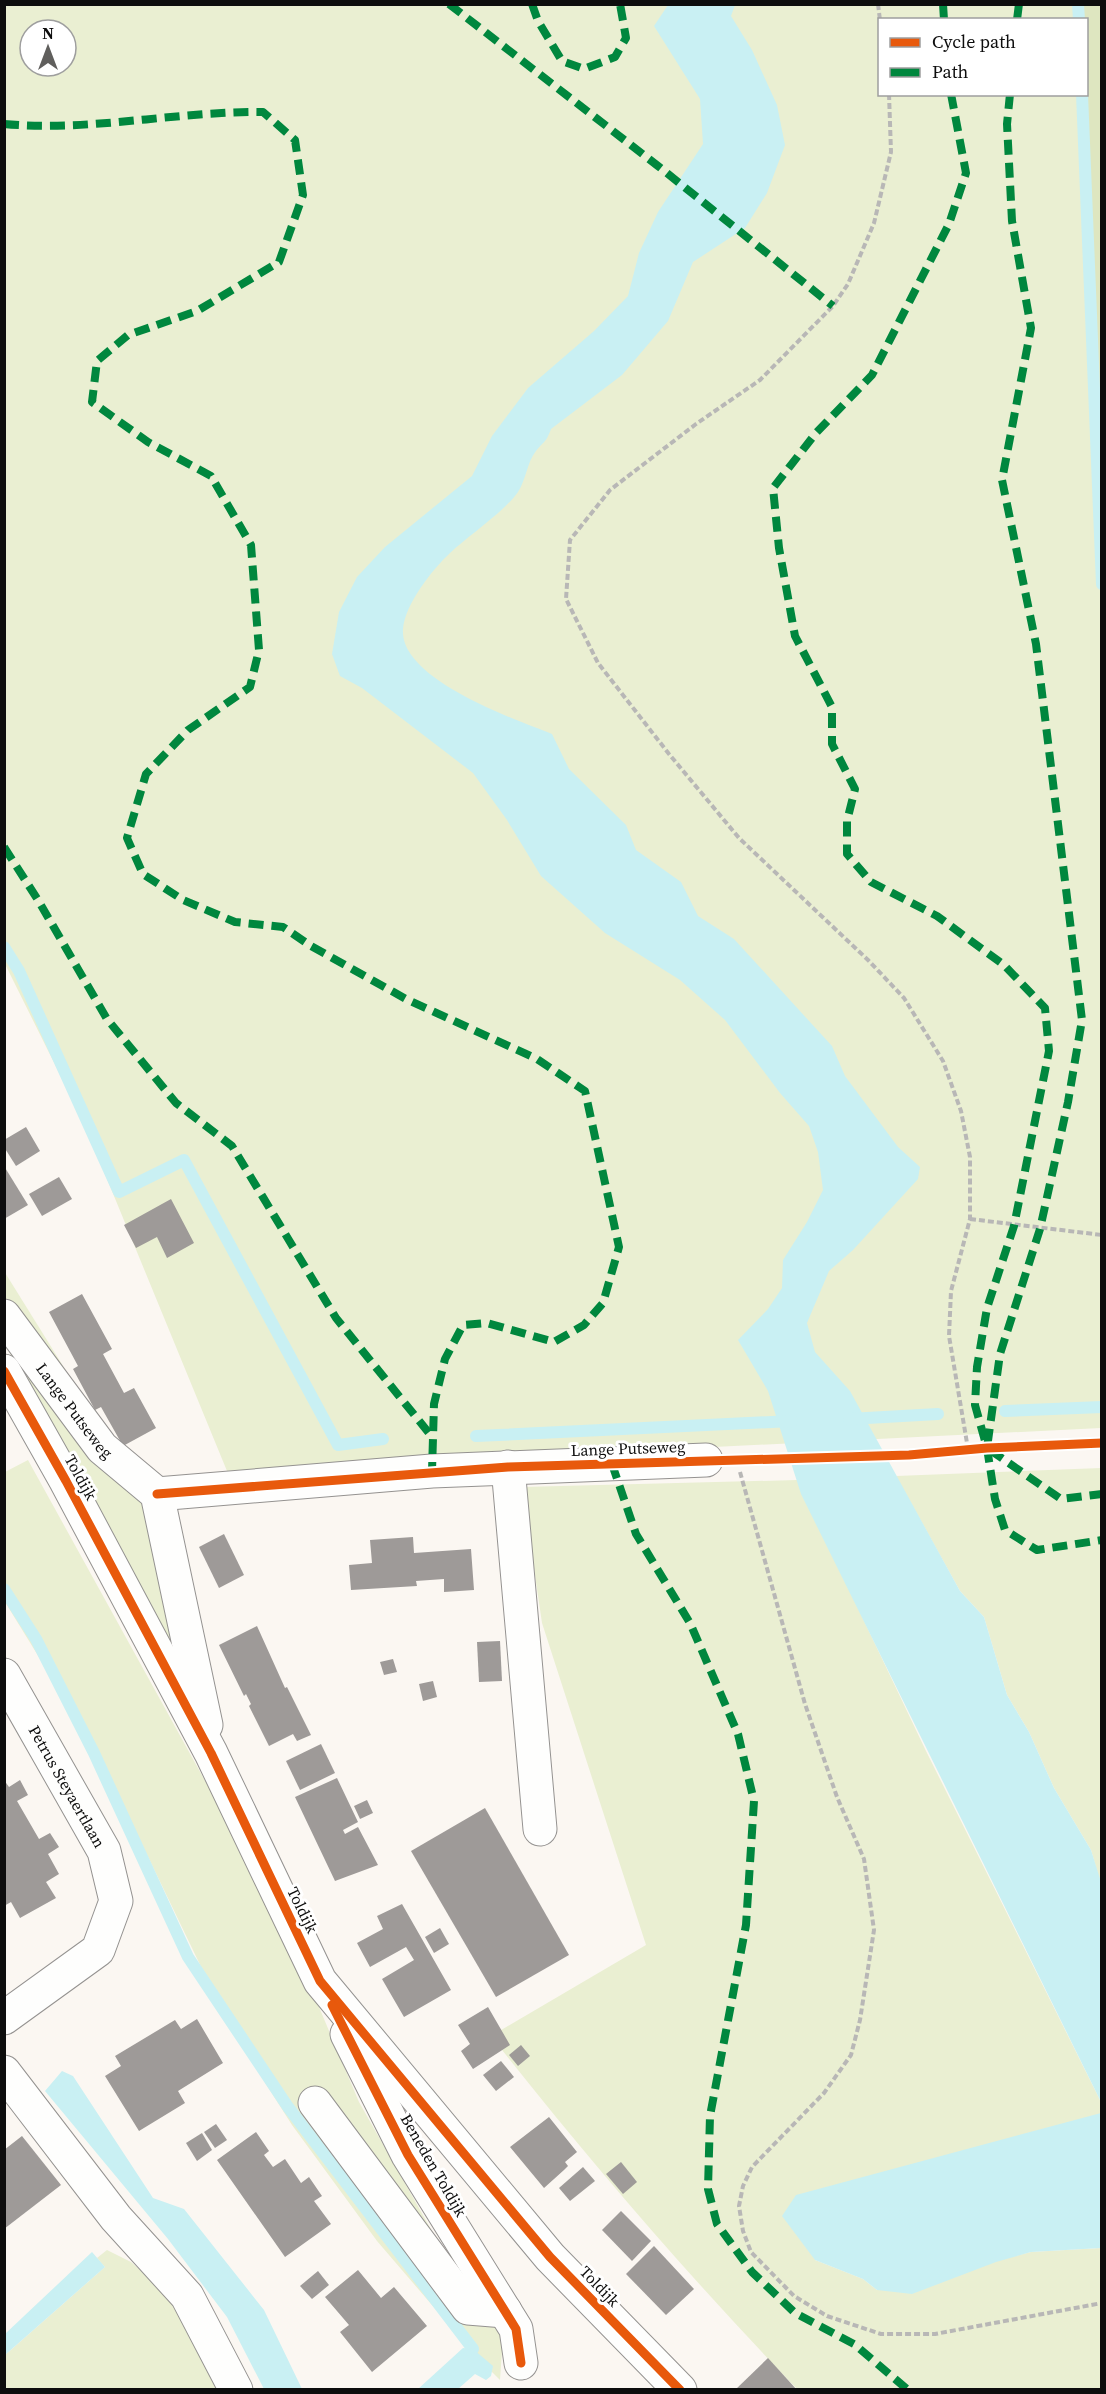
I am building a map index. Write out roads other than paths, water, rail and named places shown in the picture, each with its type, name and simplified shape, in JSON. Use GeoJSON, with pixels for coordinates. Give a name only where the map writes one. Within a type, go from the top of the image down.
{"type":"FeatureCollection","features":[{"type":"Feature","properties":{"kind":"street","name":"Lange Putseweg"},"geometry":{"type":"LineString","coordinates":[[4,1316],[102,1448],[157,1494],[508,1467],[722,1460]]}},
{"type":"Feature","properties":{"kind":"street","name":"Toldijk"},"geometry":{"type":"LineString","coordinates":[[4,1371],[66,1481],[211,1753],[320,1981],[550,2257],[680,2390]]}},
{"type":"Feature","properties":{"kind":"street"},"geometry":{"type":"LineString","coordinates":[[508,1467],[540,1829]]}},
{"type":"Feature","properties":{"kind":"street"},"geometry":{"type":"LineString","coordinates":[[157,1494],[199,1683],[211,1753]]}},
{"type":"Feature","properties":{"kind":"street","name":"Petrus Steyaertlaan"},"geometry":{"type":"LineString","coordinates":[[4,1676],[104,1851],[116,1901],[98,1950],[4,2018]]}},
{"type":"Feature","properties":{"kind":"street","name":"Beneden Toldijk"},"geometry":{"type":"LineString","coordinates":[[320,1981],[408,2155],[516,2329],[521,2363]]}},
{"type":"Feature","properties":{"kind":"street"},"geometry":{"type":"LineString","coordinates":[[4,2072],[116,2218],[187,2296],[236,2390]]}},
{"type":"Feature","properties":{"kind":"street"},"geometry":{"type":"LineString","coordinates":[[315,2103],[468,2308],[505,2311]]}},
{"type":"Feature","properties":{"kind":"water"},"geometry":{"type":"Polygon","coordinates":[[[668,5],[735,5],[731,16],[752,50],[777,105],[785,145],[767,193],[745,228],[693,262],[668,321],[622,375],[551,429],[533,455],[518,492],[496,515],[450,553],[435,569],[414,598],[403,629],[407,647],[419,664],[438,680],[487,707],[552,734],[569,769],[626,825],[636,850],[681,882],[698,916],[734,939],[832,1046],[845,1076],[898,1147],[920,1167],[918,1179],[853,1250],[829,1271],[807,1323],[815,1352],[850,1391],[960,1591],[984,1617],[1007,1695],[1029,1732],[1054,1788],[1091,1850],[1102,1885],[1101,2102],[801,1494],[768,1391],[738,1340],[768,1309],[782,1288],[783,1260],[807,1222],[823,1190],[818,1152],[809,1126],[780,1093],[725,1020],[680,980],[605,933],[541,876],[507,820],[473,773],[362,688],[340,676],[332,654],[339,612],[357,577],[385,547],[472,476],[492,436],[528,388],[594,331],[628,296],[639,253],[658,212],[703,144],[700,99],[654,26],[668,5]]]}},
{"type":"Feature","properties":{"kind":"water"},"geometry":{"type":"Polygon","coordinates":[[[62,2071],[73,2076],[153,2198],[184,2209],[264,2310],[302,2389],[264,2389],[227,2317],[168,2239],[45,2091],[62,2071]]]}},
{"type":"Feature","properties":{"kind":"water"},"geometry":{"type":"Polygon","coordinates":[[[1101,2113],[1101,2248],[1031,2252],[996,2262],[912,2294],[877,2290],[863,2279],[815,2260],[782,2216],[796,2195],[1101,2113]]]}},
{"type":"Feature","properties":{"kind":"water"},"geometry":{"type":"Polygon","coordinates":[[[92,2252],[105,2267],[5,2355],[5,2334],[92,2252]]]}},
{"type":"Feature","properties":{"kind":"water"},"geometry":{"type":"Polygon","coordinates":[[[463,2348],[473,2349],[493,2366],[491,2376],[486,2380],[475,2374],[458,2389],[418,2389],[463,2348]]]}},
{"type":"Feature","properties":{"kind":"waterway"},"geometry":{"type":"LineString","coordinates":[[1078,4],[1079,18]]}},
{"type":"Feature","properties":{"kind":"waterway"},"geometry":{"type":"LineString","coordinates":[[1082,96],[1102,584]]}},
{"type":"Feature","properties":{"kind":"waterway"},"geometry":{"type":"LineString","coordinates":[[4,947],[19,971],[119,1192],[184,1160],[338,1445],[383,1439]]}},
{"type":"Feature","properties":{"kind":"waterway"},"geometry":{"type":"LineString","coordinates":[[1005,1411],[1102,1407]]}},
{"type":"Feature","properties":{"kind":"waterway"},"geometry":{"type":"LineString","coordinates":[[849,1419],[938,1414]]}},
{"type":"Feature","properties":{"kind":"waterway"},"geometry":{"type":"LineString","coordinates":[[476,1436],[792,1421]]}},
{"type":"Feature","properties":{"kind":"waterway"},"geometry":{"type":"LineString","coordinates":[[4,1589],[36,1639],[94,1753],[188,1957],[288,2107],[473,2349]]}}]}
